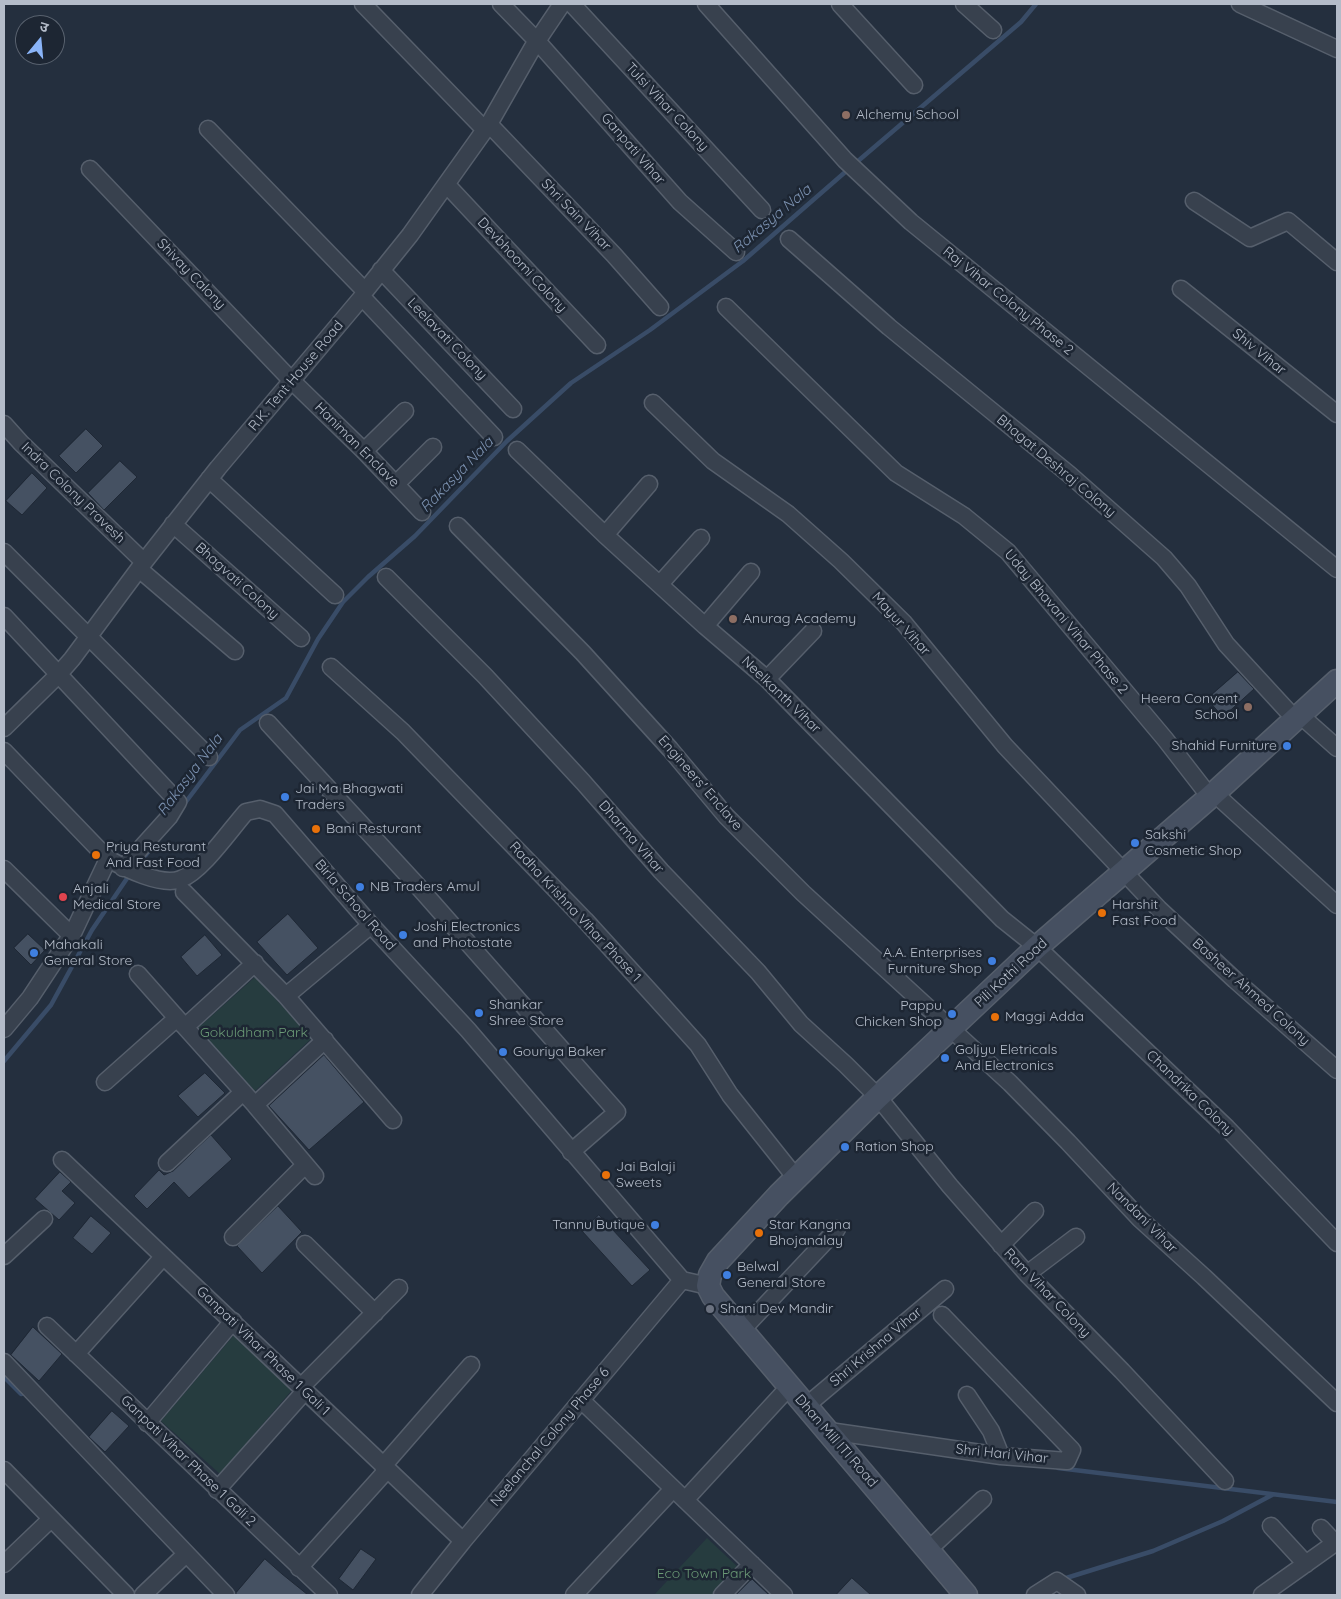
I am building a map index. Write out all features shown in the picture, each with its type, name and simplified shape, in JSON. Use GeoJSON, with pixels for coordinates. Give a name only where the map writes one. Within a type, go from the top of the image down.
{"type":"FeatureCollection","features":[{"type":"Feature","properties":{"kind":"street","name":"Shri Sain Vihar"},"geometry":{"type":"LineString","coordinates":[[363,4],[614,255],[660,307]]}},
{"type":"Feature","properties":{"kind":"street","name":"Ganpati Vihar"},"geometry":{"type":"LineString","coordinates":[[501,4],[537,41],[680,202],[736,252]]}},
{"type":"Feature","properties":{"kind":"street","name":"R.K. Tent House Road"},"geometry":{"type":"LineString","coordinates":[[4,728],[58,675],[209,479],[410,235],[487,127],[537,41],[562,4]]}},
{"type":"Feature","properties":{"kind":"street","name":"Tulsi Vihar Colony"},"geometry":{"type":"LineString","coordinates":[[572,4],[762,210]]}},
{"type":"Feature","properties":{"kind":"street","name":"Raj Vihar Colony Phase 2"},"geometry":{"type":"LineString","coordinates":[[706,4],[845,160],[911,222],[1337,569]]}},
{"type":"Feature","properties":{"kind":"street"},"geometry":{"type":"LineString","coordinates":[[840,4],[914,85]]}},
{"type":"Feature","properties":{"kind":"street"},"geometry":{"type":"LineString","coordinates":[[964,4],[993,30]]}},
{"type":"Feature","properties":{"kind":"street"},"geometry":{"type":"LineString","coordinates":[[1240,4],[1337,49]]}},
{"type":"Feature","properties":{"kind":"street"},"geometry":{"type":"LineString","coordinates":[[208,129],[494,437]]}},
{"type":"Feature","properties":{"kind":"street","name":"Shivay Calony"},"geometry":{"type":"LineString","coordinates":[[90,169],[292,380]]}},
{"type":"Feature","properties":{"kind":"street","name":"Devbhoomi Colony"},"geometry":{"type":"LineString","coordinates":[[447,185],[597,345]]}},
{"type":"Feature","properties":{"kind":"street"},"geometry":{"type":"LineString","coordinates":[[1194,201],[1250,238],[1288,221],[1337,262]]}},
{"type":"Feature","properties":{"kind":"street","name":"Bhagat Deshraj Colony"},"geometry":{"type":"LineString","coordinates":[[789,239],[889,327],[1070,475],[1164,558],[1188,586],[1226,644],[1298,717],[1337,748]]}},
{"type":"Feature","properties":{"kind":"street","name":"Leelavati Colony"},"geometry":{"type":"LineString","coordinates":[[381,270],[513,409]]}},
{"type":"Feature","properties":{"kind":"street","name":"Shiv Vihar"},"geometry":{"type":"LineString","coordinates":[[1181,289],[1337,414]]}},
{"type":"Feature","properties":{"kind":"street","name":"Uday Bhavani Vihar Phase 2"},"geometry":{"type":"LineString","coordinates":[[726,307],[896,473],[964,516],[1008,552],[1212,795],[1317,885],[1337,905]]}},
{"type":"Feature","properties":{"kind":"street","name":"Haniman Enclave"},"geometry":{"type":"LineString","coordinates":[[292,380],[422,512]]}},
{"type":"Feature","properties":{"kind":"street","name":"Mayur Vihar"},"geometry":{"type":"LineString","coordinates":[[653,402],[713,461],[802,526],[841,561],[904,623],[1005,746],[1124,871]]}},
{"type":"Feature","properties":{"kind":"street"},"geometry":{"type":"LineString","coordinates":[[364,451],[405,411]]}},
{"type":"Feature","properties":{"kind":"street","name":"Indra Colony Pravesh"},"geometry":{"type":"LineString","coordinates":[[4,424],[142,566],[235,651]]}},
{"type":"Feature","properties":{"kind":"street"},"geometry":{"type":"LineString","coordinates":[[396,484],[433,447]]}},
{"type":"Feature","properties":{"kind":"street","name":"Neelkanth Vihar"},"geometry":{"type":"LineString","coordinates":[[517,450],[705,626],[767,679],[1002,919],[1038,947]]}},
{"type":"Feature","properties":{"kind":"street"},"geometry":{"type":"LineString","coordinates":[[209,479],[335,595]]}},
{"type":"Feature","properties":{"kind":"street"},"geometry":{"type":"LineString","coordinates":[[606,535],[649,484]]}},
{"type":"Feature","properties":{"kind":"street","name":"Bhagvati Colony"},"geometry":{"type":"LineString","coordinates":[[173,524],[301,638]]}},
{"type":"Feature","properties":{"kind":"street","name":"Engineers' Enclave"},"geometry":{"type":"LineString","coordinates":[[458,526],[590,660],[670,749],[726,816],[803,893],[941,1018],[951,1030]]}},
{"type":"Feature","properties":{"kind":"street"},"geometry":{"type":"LineString","coordinates":[[660,584],[701,538]]}},
{"type":"Feature","properties":{"kind":"street"},"geometry":{"type":"LineString","coordinates":[[4,552],[209,757]]}},
{"type":"Feature","properties":{"kind":"street"},"geometry":{"type":"LineString","coordinates":[[705,626],[751,572]]}},
{"type":"Feature","properties":{"kind":"street","name":"Dharma Vihar"},"geometry":{"type":"LineString","coordinates":[[386,577],[485,676],[583,782],[661,871],[758,972],[801,1024],[878,1097]]}},
{"type":"Feature","properties":{"kind":"street"},"geometry":{"type":"LineString","coordinates":[[4,616],[178,802],[131,870]]}},
{"type":"Feature","properties":{"kind":"street"},"geometry":{"type":"LineString","coordinates":[[767,679],[813,630]]}},
{"type":"Feature","properties":{"kind":"street","name":"Radha Krishna Vihar Phase 1"},"geometry":{"type":"LineString","coordinates":[[331,667],[403,732],[585,920],[698,1045],[730,1095],[796,1178]]}},
{"type":"Feature","properties":{"kind":"street","name":"Pili Kothi Road"},"geometry":{"type":"LineString","coordinates":[[708,1286],[710,1275],[718,1261],[796,1178],[878,1097],[1038,947],[1212,795],[1337,681]]}},
{"type":"Feature","properties":{"kind":"street"},"geometry":{"type":"LineString","coordinates":[[268,723],[416,884],[617,1112],[571,1152]]}},
{"type":"Feature","properties":{"kind":"street"},"geometry":{"type":"LineString","coordinates":[[4,750],[108,859],[72,936],[30,998],[4,1029]]}},
{"type":"Feature","properties":{"kind":"street","name":"Birla School Road"},"geometry":{"type":"LineString","coordinates":[[108,859],[157,880],[180,880],[197,869],[246,812],[260,809],[275,814],[371,925],[468,1030],[682,1280]]}},
{"type":"Feature","properties":{"kind":"street"},"geometry":{"type":"LineString","coordinates":[[4,868],[72,936]]}},
{"type":"Feature","properties":{"kind":"street","name":"Basheer Ahmed Colony"},"geometry":{"type":"LineString","coordinates":[[1124,871],[1173,922],[1337,1070]]}},
{"type":"Feature","properties":{"kind":"street"},"geometry":{"type":"LineString","coordinates":[[184,892],[286,996],[393,1120]]}},
{"type":"Feature","properties":{"kind":"street"},"geometry":{"type":"LineString","coordinates":[[286,996],[371,925]]}},
{"type":"Feature","properties":{"kind":"street","name":"Chandrika Colony"},"geometry":{"type":"LineString","coordinates":[[1038,947],[1227,1128],[1337,1243]]}},
{"type":"Feature","properties":{"kind":"street"},"geometry":{"type":"LineString","coordinates":[[104,1082],[255,963]]}},
{"type":"Feature","properties":{"kind":"street"},"geometry":{"type":"LineString","coordinates":[[138,974],[310,1171],[233,1237]]}},
{"type":"Feature","properties":{"kind":"street","name":"Nandani Vihar"},"geometry":{"type":"LineString","coordinates":[[951,1030],[1010,1083],[1140,1219],[1337,1403]]}},
{"type":"Feature","properties":{"kind":"street"},"geometry":{"type":"LineString","coordinates":[[254,1105],[325,1040]]}},
{"type":"Feature","properties":{"kind":"street"},"geometry":{"type":"LineString","coordinates":[[167,1163],[243,1092]]}},
{"type":"Feature","properties":{"kind":"street","name":"Ram Vihar Colony"},"geometry":{"type":"LineString","coordinates":[[878,1097],[950,1186],[1027,1274],[1122,1371],[1225,1481]]}},
{"type":"Feature","properties":{"kind":"street","name":"Ganpati Vihar Phase 1 Gali 1"},"geometry":{"type":"LineString","coordinates":[[62,1160],[463,1541]]}},
{"type":"Feature","properties":{"kind":"street"},"geometry":{"type":"LineString","coordinates":[[1001,1244],[1035,1211]]}},
{"type":"Feature","properties":{"kind":"street"},"geometry":{"type":"LineString","coordinates":[[4,1256],[44,1219]]}},
{"type":"Feature","properties":{"kind":"street"},"geometry":{"type":"LineString","coordinates":[[741,1331],[837,1229]]}},
{"type":"Feature","properties":{"kind":"street"},"geometry":{"type":"LineString","coordinates":[[1027,1274],[1076,1237]]}},
{"type":"Feature","properties":{"kind":"street"},"geometry":{"type":"LineString","coordinates":[[306,1244],[375,1313]]}},
{"type":"Feature","properties":{"kind":"street"},"geometry":{"type":"LineString","coordinates":[[76,1354],[163,1257]]}},
{"type":"Feature","properties":{"kind":"street"},"geometry":{"type":"LineString","coordinates":[[682,1280],[708,1286]]}},
{"type":"Feature","properties":{"kind":"street","name":"Neelanchal Colony Phase 6"},"geometry":{"type":"LineString","coordinates":[[420,1595],[682,1280]]}},
{"type":"Feature","properties":{"kind":"street","name":"Dhan Mill ITI Road"},"geometry":{"type":"LineString","coordinates":[[708,1286],[713,1296],[741,1331],[829,1431],[966,1595]]}},
{"type":"Feature","properties":{"kind":"street"},"geometry":{"type":"LineString","coordinates":[[217,1490],[303,1389],[399,1288]]}},
{"type":"Feature","properties":{"kind":"street","name":"Shri Krishna Vihar"},"geometry":{"type":"LineString","coordinates":[[806,1406],[945,1289]]}},
{"type":"Feature","properties":{"kind":"street","name":"Shri Hari Vihar"},"geometry":{"type":"LineString","coordinates":[[829,1431],[1001,1456],[1067,1461],[1072,1450],[942,1315]]}},
{"type":"Feature","properties":{"kind":"street"},"geometry":{"type":"LineString","coordinates":[[148,1423],[233,1321]]}},
{"type":"Feature","properties":{"kind":"street","name":"Ganpati Vihar Phase 1 Gali 2"},"geometry":{"type":"LineString","coordinates":[[47,1326],[329,1595]]}},
{"type":"Feature","properties":{"kind":"street"},"geometry":{"type":"LineString","coordinates":[[4,1362],[226,1595]]}},
{"type":"Feature","properties":{"kind":"street"},"geometry":{"type":"LineString","coordinates":[[299,1568],[471,1365]]}},
{"type":"Feature","properties":{"kind":"street"},"geometry":{"type":"LineString","coordinates":[[685,1500],[789,1387]]}},
{"type":"Feature","properties":{"kind":"street"},"geometry":{"type":"LineString","coordinates":[[967,1395],[991,1431],[1001,1456]]}},
{"type":"Feature","properties":{"kind":"street"},"geometry":{"type":"LineString","coordinates":[[581,1400],[784,1595]]}},
{"type":"Feature","properties":{"kind":"street"},"geometry":{"type":"LineString","coordinates":[[4,1470],[126,1595]]}},
{"type":"Feature","properties":{"kind":"street"},"geometry":{"type":"LineString","coordinates":[[574,1595],[673,1489]]}},
{"type":"Feature","properties":{"kind":"street"},"geometry":{"type":"LineString","coordinates":[[928,1550],[984,1499]]}},
{"type":"Feature","properties":{"kind":"street"},"geometry":{"type":"LineString","coordinates":[[4,1564],[51,1519]]}},
{"type":"Feature","properties":{"kind":"street"},"geometry":{"type":"LineString","coordinates":[[1272,1526],[1306,1564]]}},
{"type":"Feature","properties":{"kind":"street"},"geometry":{"type":"LineString","coordinates":[[1262,1595],[1335,1543],[1321,1528]]}},
{"type":"Feature","properties":{"kind":"street"},"geometry":{"type":"LineString","coordinates":[[143,1595],[186,1554]]}},
{"type":"Feature","properties":{"kind":"street"},"geometry":{"type":"LineString","coordinates":[[722,1595],[752,1564]]}},
{"type":"Feature","properties":{"kind":"street"},"geometry":{"type":"LineString","coordinates":[[1035,1595],[1057,1581],[1077,1595]]}},
{"type":"Feature","properties":{"kind":"green space","name":"Gokuldham Park"},"geometry":{"type":"Polygon","coordinates":[[[255,977],[312,1038],[255,1091],[197,1029],[255,977]]]}},
{"type":"Feature","properties":{"kind":"green space"},"geometry":{"type":"Polygon","coordinates":[[[234,1335],[292,1390],[220,1474],[161,1421],[234,1335]]]}},
{"type":"Feature","properties":{"kind":"green space","name":"Eco Town Park"},"geometry":{"type":"Polygon","coordinates":[[[707,1538],[739,1568],[713,1595],[654,1595],[707,1538]]]}},
{"type":"Feature","properties":{"kind":"building"},"geometry":{"type":"Polygon","coordinates":[[[86,429],[103,446],[76,473],[59,456],[86,429]]]}},
{"type":"Feature","properties":{"kind":"building"},"geometry":{"type":"Polygon","coordinates":[[[120,461],[137,477],[104,510],[88,493],[120,461]]]}},
{"type":"Feature","properties":{"kind":"building"},"geometry":{"type":"Polygon","coordinates":[[[32,473],[47,488],[22,515],[6,501],[32,473]]]}},
{"type":"Feature","properties":{"kind":"building"},"geometry":{"type":"Polygon","coordinates":[[[1238,672],[1254,689],[1223,717],[1207,699],[1238,672]]]}},
{"type":"Feature","properties":{"kind":"building"},"geometry":{"type":"Polygon","coordinates":[[[288,914],[318,948],[287,975],[257,942],[288,914]]]}},
{"type":"Feature","properties":{"kind":"building"},"geometry":{"type":"Polygon","coordinates":[[[28,934],[45,950],[31,965],[14,948],[28,934]]]}},
{"type":"Feature","properties":{"kind":"building"},"geometry":{"type":"Polygon","coordinates":[[[205,935],[222,955],[197,976],[181,957],[205,935]]]}},
{"type":"Feature","properties":{"kind":"building"},"geometry":{"type":"Polygon","coordinates":[[[324,1055],[364,1102],[309,1150],[269,1106],[324,1055]]]}},
{"type":"Feature","properties":{"kind":"building"},"geometry":{"type":"Polygon","coordinates":[[[205,1073],[225,1093],[198,1117],[178,1096],[205,1073]]]}},
{"type":"Feature","properties":{"kind":"building"},"geometry":{"type":"Polygon","coordinates":[[[211,1135],[232,1159],[189,1198],[174,1182],[147,1209],[134,1196],[159,1170],[164,1175],[173,1171],[211,1135]]]}},
{"type":"Feature","properties":{"kind":"building"},"geometry":{"type":"Polygon","coordinates":[[[60,1172],[71,1182],[62,1191],[75,1203],[59,1220],[35,1199],[60,1172]]]}},
{"type":"Feature","properties":{"kind":"building"},"geometry":{"type":"Polygon","coordinates":[[[278,1206],[302,1232],[262,1273],[237,1246],[278,1206]]]}},
{"type":"Feature","properties":{"kind":"building"},"geometry":{"type":"Polygon","coordinates":[[[599,1215],[650,1270],[632,1286],[582,1231],[599,1215]]]}},
{"type":"Feature","properties":{"kind":"building"},"geometry":{"type":"Polygon","coordinates":[[[91,1216],[111,1233],[92,1254],[73,1238],[91,1216]]]}},
{"type":"Feature","properties":{"kind":"building"},"geometry":{"type":"Polygon","coordinates":[[[33,1327],[62,1354],[39,1381],[11,1355],[33,1327]]]}},
{"type":"Feature","properties":{"kind":"building"},"geometry":{"type":"Polygon","coordinates":[[[112,1411],[129,1426],[105,1452],[89,1437],[112,1411]]]}},
{"type":"Feature","properties":{"kind":"building"},"geometry":{"type":"Polygon","coordinates":[[[361,1549],[376,1559],[353,1590],[339,1579],[361,1549]]]}},
{"type":"Feature","properties":{"kind":"building"},"geometry":{"type":"Polygon","coordinates":[[[265,1559],[282,1574],[308,1595],[236,1595],[265,1559]]]}},
{"type":"Feature","properties":{"kind":"building"},"geometry":{"type":"Polygon","coordinates":[[[852,1578],[871,1595],[836,1595],[852,1578]]]}},
{"type":"Feature","properties":{"kind":"building"},"geometry":{"type":"Polygon","coordinates":[[[752,1579],[769,1595],[736,1595],[752,1579]]]}},
{"type":"Feature","properties":{"kind":"waterway","name":"Rakasya Nala"},"geometry":{"type":"LineString","coordinates":[[182,807],[240,730],[286,698],[318,639],[343,602],[368,577],[415,536],[507,441],[571,383],[650,330],[743,261],[1021,22],[1036,4]]}},
{"type":"Feature","properties":{"kind":"waterway","name":"Rakasya Nala"},"geometry":{"type":"LineString","coordinates":[[135,868],[149,851]]}},
{"type":"Feature","properties":{"kind":"waterway","name":"Rakasya Nala"},"geometry":{"type":"LineString","coordinates":[[4,1061],[51,1005],[92,930],[130,874]]}},
{"type":"Feature","properties":{"kind":"waterway"},"geometry":{"type":"LineString","coordinates":[[4,1377],[21,1394],[25,1393]]}},
{"type":"Feature","properties":{"kind":"waterway"},"geometry":{"type":"LineString","coordinates":[[1058,1468],[1337,1502]]}},
{"type":"Feature","properties":{"kind":"waterway"},"geometry":{"type":"LineString","coordinates":[[1063,1579],[1153,1551],[1223,1521],[1272,1495]]}},
{"type":"Feature","properties":{"kind":"place","name":"Alchemy School"},"geometry":{"type":"Point","coordinates":[846,115]}},
{"type":"Feature","properties":{"kind":"place","name":"Anurag Academy"},"geometry":{"type":"Point","coordinates":[733,619]}},
{"type":"Feature","properties":{"kind":"place","name":"Heera Convent School"},"geometry":{"type":"Point","coordinates":[1248,707]}},
{"type":"Feature","properties":{"kind":"place","name":"Shahid Furniture"},"geometry":{"type":"Point","coordinates":[1287,746]}},
{"type":"Feature","properties":{"kind":"place","name":"Jai Ma Bhagwati Traders"},"geometry":{"type":"Point","coordinates":[285,797]}},
{"type":"Feature","properties":{"kind":"place","name":"Bani Resturant"},"geometry":{"type":"Point","coordinates":[316,829]}},
{"type":"Feature","properties":{"kind":"place","name":"Sakshi Cosmetic Shop"},"geometry":{"type":"Point","coordinates":[1135,843]}},
{"type":"Feature","properties":{"kind":"place","name":"Priya Resturant And Fast Food"},"geometry":{"type":"Point","coordinates":[96,855]}},
{"type":"Feature","properties":{"kind":"place","name":"NB Traders Amul"},"geometry":{"type":"Point","coordinates":[360,887]}},
{"type":"Feature","properties":{"kind":"place","name":"Anjali Medical Store"},"geometry":{"type":"Point","coordinates":[63,897]}},
{"type":"Feature","properties":{"kind":"place","name":"Harshit Fast Food"},"geometry":{"type":"Point","coordinates":[1102,913]}},
{"type":"Feature","properties":{"kind":"place","name":"Joshi Electronics and Photostate"},"geometry":{"type":"Point","coordinates":[403,935]}},
{"type":"Feature","properties":{"kind":"place","name":"Mahakali General Store"},"geometry":{"type":"Point","coordinates":[34,953]}},
{"type":"Feature","properties":{"kind":"place","name":"A.A. Enterprises Furniture Shop"},"geometry":{"type":"Point","coordinates":[992,961]}},
{"type":"Feature","properties":{"kind":"place","name":"Shankar Shree Store"},"geometry":{"type":"Point","coordinates":[479,1013]}},
{"type":"Feature","properties":{"kind":"place","name":"Pappu Chicken Shop"},"geometry":{"type":"Point","coordinates":[952,1014]}},
{"type":"Feature","properties":{"kind":"place","name":"Maggi Adda"},"geometry":{"type":"Point","coordinates":[995,1017]}},
{"type":"Feature","properties":{"kind":"place","name":"Gouriya Baker"},"geometry":{"type":"Point","coordinates":[503,1052]}},
{"type":"Feature","properties":{"kind":"place","name":"Goljyu Eletricals And Electronics"},"geometry":{"type":"Point","coordinates":[945,1058]}},
{"type":"Feature","properties":{"kind":"place","name":"Ration Shop"},"geometry":{"type":"Point","coordinates":[845,1147]}},
{"type":"Feature","properties":{"kind":"place","name":"Jai Balaji Sweets"},"geometry":{"type":"Point","coordinates":[606,1175]}},
{"type":"Feature","properties":{"kind":"place","name":"Tannu Butique"},"geometry":{"type":"Point","coordinates":[655,1225]}},
{"type":"Feature","properties":{"kind":"place","name":"Star Kangna Bhojanalay"},"geometry":{"type":"Point","coordinates":[759,1233]}},
{"type":"Feature","properties":{"kind":"place","name":"Belwal General Store"},"geometry":{"type":"Point","coordinates":[727,1275]}},
{"type":"Feature","properties":{"kind":"place","name":"Shani Dev Mandir"},"geometry":{"type":"Point","coordinates":[710,1309]}}]}
